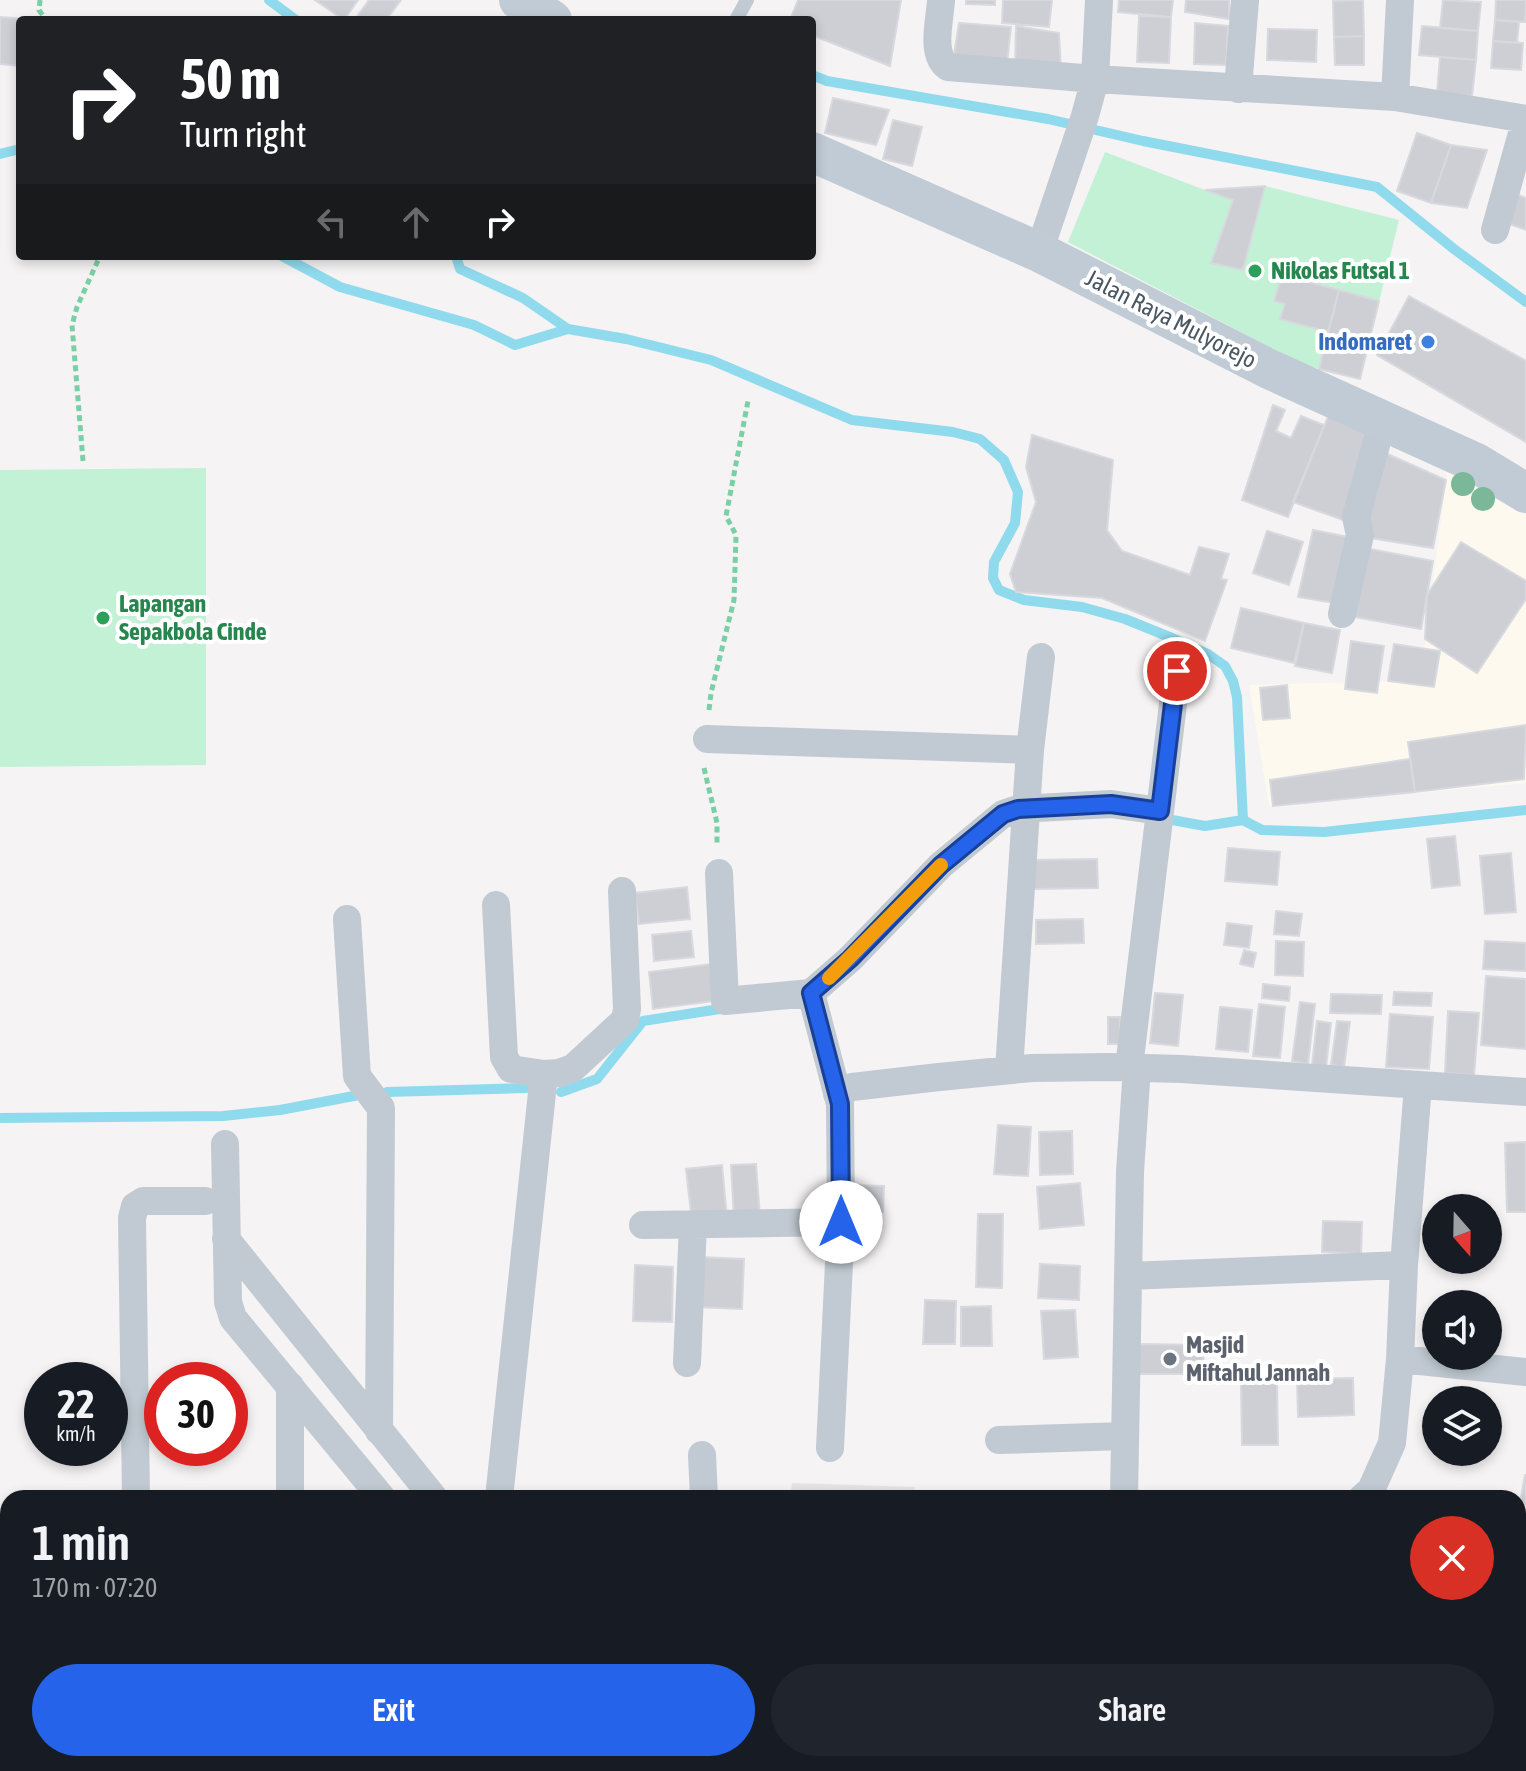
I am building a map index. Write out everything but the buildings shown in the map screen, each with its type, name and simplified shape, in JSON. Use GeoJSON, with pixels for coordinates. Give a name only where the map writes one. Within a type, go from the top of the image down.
{"type":"FeatureCollection","features":[{"type":"Feature","properties":{"kind":"main road"},"geometry":{"type":"LineString","coordinates":[[519,0],[545,16]]}},
{"type":"Feature","properties":{"kind":"main road","name":"Jalan Raya Mulyorejo"},"geometry":{"type":"LineString","coordinates":[[816,154],[1039,252],[1269,369],[1476,463],[1526,493]]}},
{"type":"Feature","properties":{"kind":"street"},"geometry":{"type":"LineString","coordinates":[[941,0],[938,54],[941,62],[948,67],[1238,89],[1395,97],[1526,118],[1495,230]]}},
{"type":"Feature","properties":{"kind":"street"},"geometry":{"type":"LineString","coordinates":[[1039,252],[1095,79],[1099,0]]}},
{"type":"Feature","properties":{"kind":"street"},"geometry":{"type":"LineString","coordinates":[[1238,89],[1245,0]]}},
{"type":"Feature","properties":{"kind":"street"},"geometry":{"type":"LineString","coordinates":[[1395,97],[1400,0]]}},
{"type":"Feature","properties":{"kind":"street"},"geometry":{"type":"LineString","coordinates":[[1342,614],[1360,535],[1356,517],[1383,420]]}},
{"type":"Feature","properties":{"kind":"street"},"geometry":{"type":"LineString","coordinates":[[1009,1070],[1030,750],[1041,657]]}},
{"type":"Feature","properties":{"kind":"street"},"geometry":{"type":"LineString","coordinates":[[1124,1490],[1133,1067],[1177,671]]}},
{"type":"Feature","properties":{"kind":"street"},"geometry":{"type":"LineString","coordinates":[[707,739],[1030,750]]}},
{"type":"Feature","properties":{"kind":"street"},"geometry":{"type":"LineString","coordinates":[[719,873],[725,1001],[812,998],[941,865],[1003,814],[1018,809],[1026,815],[1111,804],[1160,817]]}},
{"type":"Feature","properties":{"kind":"street"},"geometry":{"type":"LineString","coordinates":[[496,905],[504,1057],[511,1069],[559,1073],[573,1068],[625,1020],[622,891]]}},
{"type":"Feature","properties":{"kind":"street"},"geometry":{"type":"LineString","coordinates":[[347,919],[357,1076],[381,1108],[379,1431]]}},
{"type":"Feature","properties":{"kind":"street"},"geometry":{"type":"LineString","coordinates":[[812,998],[840,1104],[841,1222],[830,1448]]}},
{"type":"Feature","properties":{"kind":"street"},"geometry":{"type":"LineString","coordinates":[[837,1094],[852,1087],[1009,1070],[1133,1067],[1526,1092]]}},
{"type":"Feature","properties":{"kind":"street"},"geometry":{"type":"LineString","coordinates":[[500,1490],[544,1074]]}},
{"type":"Feature","properties":{"kind":"street"},"geometry":{"type":"LineString","coordinates":[[1371,1490],[1392,1443],[1418,1085]]}},
{"type":"Feature","properties":{"kind":"street"},"geometry":{"type":"LineString","coordinates":[[225,1144],[228,1302],[233,1318],[375,1490]]}},
{"type":"Feature","properties":{"kind":"street"},"geometry":{"type":"LineString","coordinates":[[136,1490],[132,1218],[135,1206],[143,1201],[205,1201]]}},
{"type":"Feature","properties":{"kind":"street"},"geometry":{"type":"LineString","coordinates":[[643,1225],[841,1222]]}},
{"type":"Feature","properties":{"kind":"street"},"geometry":{"type":"LineString","coordinates":[[687,1363],[693,1224]]}},
{"type":"Feature","properties":{"kind":"street"},"geometry":{"type":"LineString","coordinates":[[226,1239],[427,1490]]}},
{"type":"Feature","properties":{"kind":"street"},"geometry":{"type":"LineString","coordinates":[[1128,1276],[1404,1265]]}},
{"type":"Feature","properties":{"kind":"street"},"geometry":{"type":"LineString","coordinates":[[290,1490],[285,1380],[310,1347]]}},
{"type":"Feature","properties":{"kind":"street"},"geometry":{"type":"LineString","coordinates":[[1400,1359],[1526,1372]]}},
{"type":"Feature","properties":{"kind":"street"},"geometry":{"type":"LineString","coordinates":[[999,1440],[1125,1436]]}},
{"type":"Feature","properties":{"kind":"street"},"geometry":{"type":"LineString","coordinates":[[702,1455],[704,1490]]}},
{"type":"Feature","properties":{"kind":"street"},"geometry":{"type":"LineString","coordinates":[[378,1490],[400,1458]]}},
{"type":"Feature","properties":{"kind":"path"},"geometry":{"type":"LineString","coordinates":[[83,461],[72,325],[98,260]]}},
{"type":"Feature","properties":{"kind":"path"},"geometry":{"type":"LineString","coordinates":[[719,873],[717,823],[704,771],[711,693],[734,600],[736,535],[726,516],[748,401]]}},
{"type":"Feature","properties":{"kind":"shaded area"},"geometry":{"type":"Polygon","coordinates":[[[1448,467],[1526,515],[1526,783],[1269,806],[1249,685],[1420,680],[1448,467]]]}},
{"type":"Feature","properties":{"kind":"shaded area"},"geometry":{"type":"Polygon","coordinates":[[[792,1483],[915,1487],[915,1490],[791,1490],[792,1483]]]}},
{"type":"Feature","properties":{"kind":"green space","name":"Nikolas Futsal 1"},"geometry":{"type":"Polygon","coordinates":[[[1105,152],[1205,190],[1265,186],[1399,220],[1360,379],[1304,365],[1068,242],[1105,152]]]}},
{"type":"Feature","properties":{"kind":"green space","name":"Lapangan Sepakbola Cinde"},"geometry":{"type":"Polygon","coordinates":[[[206,468],[206,765],[0,767],[0,470],[206,468]]]}},
{"type":"Feature","properties":{"kind":"waterway"},"geometry":{"type":"LineString","coordinates":[[269,0],[291,16]]}},
{"type":"Feature","properties":{"kind":"waterway"},"geometry":{"type":"LineString","coordinates":[[816,77],[1048,119],[1377,187],[1526,302]]}},
{"type":"Feature","properties":{"kind":"waterway"},"geometry":{"type":"LineString","coordinates":[[0,154],[16,150]]}},
{"type":"Feature","properties":{"kind":"waterway"},"geometry":{"type":"LineString","coordinates":[[289,260],[340,287],[474,325],[515,345],[568,329]]}},
{"type":"Feature","properties":{"kind":"waterway"},"geometry":{"type":"LineString","coordinates":[[457,260],[460,269],[523,298],[568,329],[626,339],[711,360],[852,420],[953,432],[980,439],[1004,460],[1018,492],[1015,523],[994,562],[993,578],[999,590],[1024,600],[1082,607],[1125,619],[1208,654],[1225,666],[1237,697],[1243,820]]}},
{"type":"Feature","properties":{"kind":"waterway"},"geometry":{"type":"LineString","coordinates":[[1161,818],[1205,826],[1243,820],[1262,830],[1324,832],[1526,810]]}},
{"type":"Feature","properties":{"kind":"waterway"},"geometry":{"type":"LineString","coordinates":[[561,1092],[597,1079],[643,1021],[726,1008]]}},
{"type":"Feature","properties":{"kind":"waterway"},"geometry":{"type":"LineString","coordinates":[[387,1092],[526,1088]]}},
{"type":"Feature","properties":{"kind":"waterway"},"geometry":{"type":"LineString","coordinates":[[0,1118],[223,1116],[280,1110],[359,1095]]}},
{"type":"Feature","properties":{"kind":"slow traffic"},"geometry":{"type":"LineString","coordinates":[[829,978],[941,865]]}},
{"type":"Feature","properties":{"kind":"place","name":"Nikolas Futsal 1"},"geometry":{"type":"Point","coordinates":[1255,271]}},
{"type":"Feature","properties":{"kind":"place","name":"Indomaret"},"geometry":{"type":"Point","coordinates":[1428,342]}},
{"type":"Feature","properties":{"kind":"place","name":"Lapangan Sepakbola Cinde"},"geometry":{"type":"Point","coordinates":[103,618]}},
{"type":"Feature","properties":{"kind":"place","name":"Masjid Miftahul Jannah"},"geometry":{"type":"Point","coordinates":[1170,1359]}},
{"type":"Feature","properties":{"kind":"route"},"geometry":{"type":"LineString","coordinates":[[841,1222],[840,1104],[811,993],[850,959],[941,865],[1003,814],[1018,809],[1111,804],[1160,811],[1177,671]]}}]}
